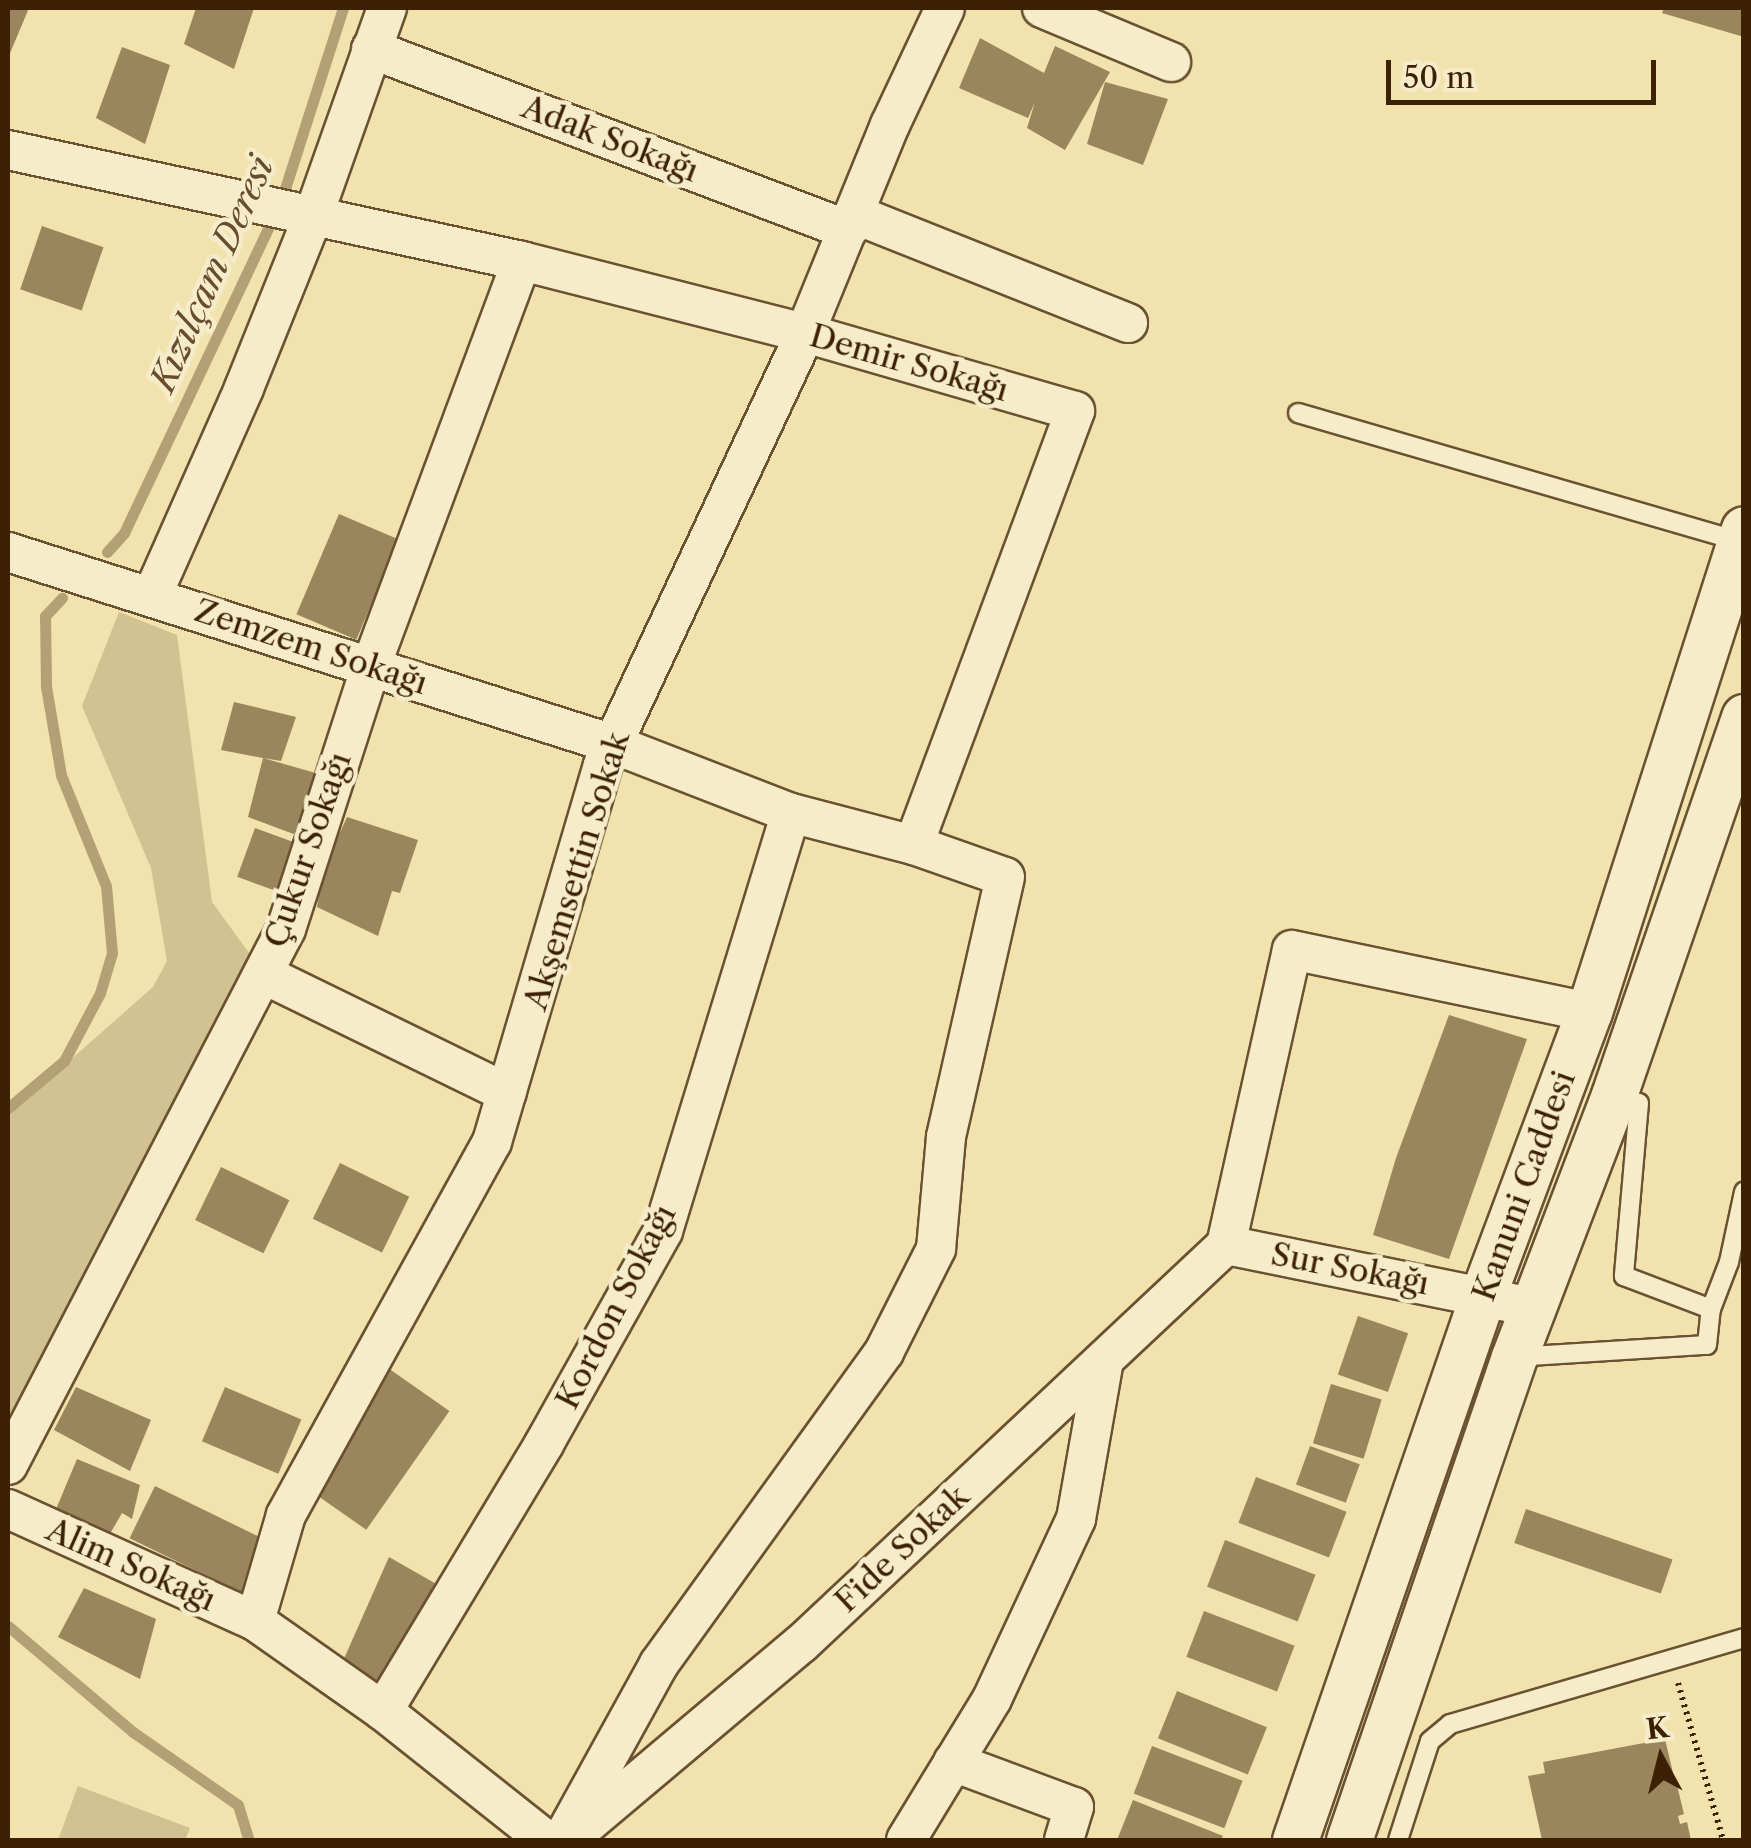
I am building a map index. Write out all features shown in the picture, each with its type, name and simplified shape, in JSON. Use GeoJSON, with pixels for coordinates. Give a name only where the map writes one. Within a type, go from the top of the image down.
{"type":"FeatureCollection","features":[{"type":"Feature","properties":{"kind":"street"},"geometry":{"type":"LineString","coordinates":[[152,596],[244,388],[303,211],[387,8]]}},
{"type":"Feature","properties":{"kind":"street"},"geometry":{"type":"LineString","coordinates":[[1042,8],[1172,62]]}},
{"type":"Feature","properties":{"kind":"street","name":"Akşemsettin Sokak"},"geometry":{"type":"LineString","coordinates":[[254,1620],[286,1516],[492,1142],[613,744],[805,333],[932,12]]}},
{"type":"Feature","properties":{"kind":"street","name":"Adak Sokağı"},"geometry":{"type":"LineString","coordinates":[[371,49],[1128,323]]}},
{"type":"Feature","properties":{"kind":"street","name":"Demir Sokağı"},"geometry":{"type":"LineString","coordinates":[[8,150],[522,261],[805,333],[1074,410],[914,846]]}},
{"type":"Feature","properties":{"kind":"street","name":"Çukur Sokağı"},"geometry":{"type":"LineString","coordinates":[[8,1466],[286,928],[371,666],[522,261]]}},
{"type":"Feature","properties":{"kind":"street","name":"Kanuni Caddesi"},"geometry":{"type":"LineString","coordinates":[[1295,1840],[1483,1294],[1588,1012],[1742,538]]}},
{"type":"Feature","properties":{"kind":"street","name":"Zemzem Sokağı"},"geometry":{"type":"LineString","coordinates":[[8,552],[613,744],[791,813],[914,846],[1006,877],[946,1137],[936,1249],[884,1352],[659,1664],[565,1840]]}},
{"type":"Feature","properties":{"kind":"street","name":"Kanuni Caddesi"},"geometry":{"type":"LineString","coordinates":[[1349,1840],[1514,1357],[1614,1095],[1744,717]]}},
{"type":"Feature","properties":{"kind":"street","name":"Kordon Sokağı"},"geometry":{"type":"LineString","coordinates":[[383,1711],[544,1444],[663,1231],[791,813]]}},
{"type":"Feature","properties":{"kind":"street"},"geometry":{"type":"LineString","coordinates":[[1226,1246],[1292,950],[1588,1012]]}},
{"type":"Feature","properties":{"kind":"street"},"geometry":{"type":"LineString","coordinates":[[263,974],[507,1093]]}},
{"type":"Feature","properties":{"kind":"street","name":"Fide Sokak"},"geometry":{"type":"LineString","coordinates":[[565,1840],[802,1644],[1226,1246]]}},
{"type":"Feature","properties":{"kind":"street","name":"Sur Sokağı"},"geometry":{"type":"LineString","coordinates":[[1226,1246],[1483,1294],[1532,1307]]}},
{"type":"Feature","properties":{"kind":"street"},"geometry":{"type":"LineString","coordinates":[[906,1840],[992,1699],[1076,1519],[1104,1361]]}},
{"type":"Feature","properties":{"kind":"street","name":"Alim Sokağı"},"geometry":{"type":"LineString","coordinates":[[8,1508],[254,1620],[383,1711],[546,1840]]}},
{"type":"Feature","properties":{"kind":"street"},"geometry":{"type":"LineString","coordinates":[[953,1762],[1074,1807],[1064,1840]]}},
{"type":"Feature","properties":{"kind":"lane"},"geometry":{"type":"LineString","coordinates":[[1298,413],[1742,538]]}},
{"type":"Feature","properties":{"kind":"lane"},"geometry":{"type":"LineString","coordinates":[[1614,1095],[1639,1103],[1624,1276],[1710,1309]]}},
{"type":"Feature","properties":{"kind":"lane"},"geometry":{"type":"LineString","coordinates":[[1514,1357],[1707,1345],[1710,1309],[1729,1262],[1744,1192]]}},
{"type":"Feature","properties":{"kind":"lane"},"geometry":{"type":"LineString","coordinates":[[1398,1840],[1430,1741],[1450,1724],[1744,1638]]}},
{"type":"Feature","properties":{"kind":"path"},"geometry":{"type":"LineString","coordinates":[[1672,1659],[1723,1840]]}},
{"type":"Feature","properties":{"kind":"shaded area"},"geometry":{"type":"Polygon","coordinates":[[[119,612],[177,635],[212,902],[257,964],[8,1452],[8,1115],[153,987],[167,961],[151,868],[82,706],[119,612]]]}},
{"type":"Feature","properties":{"kind":"shaded area"},"geometry":{"type":"Polygon","coordinates":[[[78,1786],[190,1828],[185,1840],[58,1840],[78,1786]]]}},
{"type":"Feature","properties":{"kind":"building"},"geometry":{"type":"Polygon","coordinates":[[[8,8],[29,8],[8,58],[8,8]]]}},
{"type":"Feature","properties":{"kind":"building"},"geometry":{"type":"Polygon","coordinates":[[[196,8],[254,8],[234,69],[184,44],[196,8]]]}},
{"type":"Feature","properties":{"kind":"building"},"geometry":{"type":"Polygon","coordinates":[[[1664,8],[1744,8],[1744,37],[1662,13],[1664,8]]]}},
{"type":"Feature","properties":{"kind":"building"},"geometry":{"type":"Polygon","coordinates":[[[980,38],[1044,73],[1055,46],[1110,72],[1065,150],[1027,128],[1035,102],[1028,118],[959,88],[980,38]]]}},
{"type":"Feature","properties":{"kind":"building"},"geometry":{"type":"Polygon","coordinates":[[[122,47],[170,65],[145,144],[96,118],[122,47]]]}},
{"type":"Feature","properties":{"kind":"building"},"geometry":{"type":"Polygon","coordinates":[[[1105,82],[1168,99],[1143,165],[1087,144],[1105,82]]]}},
{"type":"Feature","properties":{"kind":"building"},"geometry":{"type":"Polygon","coordinates":[[[42,226],[103,247],[82,311],[20,289],[42,226]]]}},
{"type":"Feature","properties":{"kind":"building"},"geometry":{"type":"Polygon","coordinates":[[[339,514],[399,539],[356,640],[296,614],[339,514]]]}},
{"type":"Feature","properties":{"kind":"building"},"geometry":{"type":"Polygon","coordinates":[[[234,702],[296,717],[281,761],[221,750],[234,702]]]}},
{"type":"Feature","properties":{"kind":"building"},"geometry":{"type":"Polygon","coordinates":[[[263,758],[326,776],[307,839],[248,817],[263,758]]]}},
{"type":"Feature","properties":{"kind":"building"},"geometry":{"type":"Polygon","coordinates":[[[347,817],[418,840],[400,893],[392,891],[378,936],[317,907],[323,870],[347,817]]]}},
{"type":"Feature","properties":{"kind":"building"},"geometry":{"type":"Polygon","coordinates":[[[255,828],[303,845],[285,894],[237,877],[255,828]]]}},
{"type":"Feature","properties":{"kind":"building"},"geometry":{"type":"Polygon","coordinates":[[[1449,1015],[1527,1039],[1449,1259],[1373,1235],[1396,1158],[1449,1015]]]}},
{"type":"Feature","properties":{"kind":"building"},"geometry":{"type":"Polygon","coordinates":[[[340,1163],[409,1197],[382,1252],[313,1219],[340,1163]]]}},
{"type":"Feature","properties":{"kind":"building"},"geometry":{"type":"Polygon","coordinates":[[[221,1167],[289,1200],[263,1253],[195,1220],[221,1167]]]}},
{"type":"Feature","properties":{"kind":"building"},"geometry":{"type":"Polygon","coordinates":[[[1358,1316],[1408,1333],[1388,1392],[1338,1375],[1358,1316]]]}},
{"type":"Feature","properties":{"kind":"building"},"geometry":{"type":"Polygon","coordinates":[[[388,1368],[449,1411],[366,1530],[305,1487],[388,1368]]]}},
{"type":"Feature","properties":{"kind":"building"},"geometry":{"type":"Polygon","coordinates":[[[1331,1384],[1382,1399],[1364,1459],[1313,1443],[1331,1384]]]}},
{"type":"Feature","properties":{"kind":"building"},"geometry":{"type":"Polygon","coordinates":[[[76,1387],[151,1420],[130,1471],[54,1430],[76,1387]]]}},
{"type":"Feature","properties":{"kind":"building"},"geometry":{"type":"Polygon","coordinates":[[[225,1387],[301,1419],[278,1474],[202,1441],[225,1387]]]}},
{"type":"Feature","properties":{"kind":"building"},"geometry":{"type":"Polygon","coordinates":[[[1310,1446],[1360,1464],[1346,1503],[1296,1485],[1310,1446]]]}},
{"type":"Feature","properties":{"kind":"building"},"geometry":{"type":"Polygon","coordinates":[[[77,1459],[140,1485],[132,1519],[122,1513],[107,1539],[54,1514],[77,1459]]]}},
{"type":"Feature","properties":{"kind":"building"},"geometry":{"type":"Polygon","coordinates":[[[1256,1477],[1347,1512],[1329,1558],[1238,1523],[1256,1477]]]}},
{"type":"Feature","properties":{"kind":"building"},"geometry":{"type":"Polygon","coordinates":[[[155,1486],[270,1542],[245,1594],[130,1538],[155,1486]]]}},
{"type":"Feature","properties":{"kind":"building"},"geometry":{"type":"Polygon","coordinates":[[[1526,1509],[1673,1559],[1661,1594],[1514,1543],[1526,1509]]]}},
{"type":"Feature","properties":{"kind":"building"},"geometry":{"type":"Polygon","coordinates":[[[1225,1540],[1316,1575],[1298,1621],[1207,1587],[1225,1540]]]}},
{"type":"Feature","properties":{"kind":"building"},"geometry":{"type":"Polygon","coordinates":[[[389,1557],[445,1589],[383,1711],[339,1670],[389,1557]]]}},
{"type":"Feature","properties":{"kind":"building"},"geometry":{"type":"Polygon","coordinates":[[[84,1588],[156,1619],[140,1679],[58,1637],[84,1588]]]}},
{"type":"Feature","properties":{"kind":"building"},"geometry":{"type":"Polygon","coordinates":[[[1204,1611],[1295,1646],[1277,1692],[1186,1657],[1204,1611]]]}},
{"type":"Feature","properties":{"kind":"building"},"geometry":{"type":"Polygon","coordinates":[[[1177,1691],[1267,1727],[1248,1775],[1158,1738],[1177,1691]]]}},
{"type":"Feature","properties":{"kind":"building"},"geometry":{"type":"Polygon","coordinates":[[[1665,1739],[1673,1773],[1668,1774],[1670,1783],[1676,1781],[1684,1814],[1678,1816],[1680,1824],[1687,1822],[1691,1840],[1542,1840],[1528,1776],[1545,1773],[1543,1762],[1665,1739]]]}},
{"type":"Feature","properties":{"kind":"building"},"geometry":{"type":"Polygon","coordinates":[[[1152,1746],[1243,1781],[1224,1828],[1134,1794],[1152,1746]]]}},
{"type":"Feature","properties":{"kind":"building"},"geometry":{"type":"Polygon","coordinates":[[[1133,1800],[1223,1836],[1221,1840],[1117,1840],[1133,1800]]]}},
{"type":"Feature","properties":{"kind":"waterway","name":"Kızılçam Deresi"},"geometry":{"type":"LineString","coordinates":[[107,552],[124,533],[281,201],[343,8]]}},
{"type":"Feature","properties":{"kind":"waterway","name":"Kızılçam Deresi"},"geometry":{"type":"LineString","coordinates":[[8,1108],[64,1061],[100,993],[112,953],[106,886],[61,775],[46,686],[45,616],[62,598]]}},
{"type":"Feature","properties":{"kind":"waterway","name":"Kızılçam Deresi"},"geometry":{"type":"LineString","coordinates":[[8,1626],[133,1732],[238,1805],[249,1840]]}}]}
